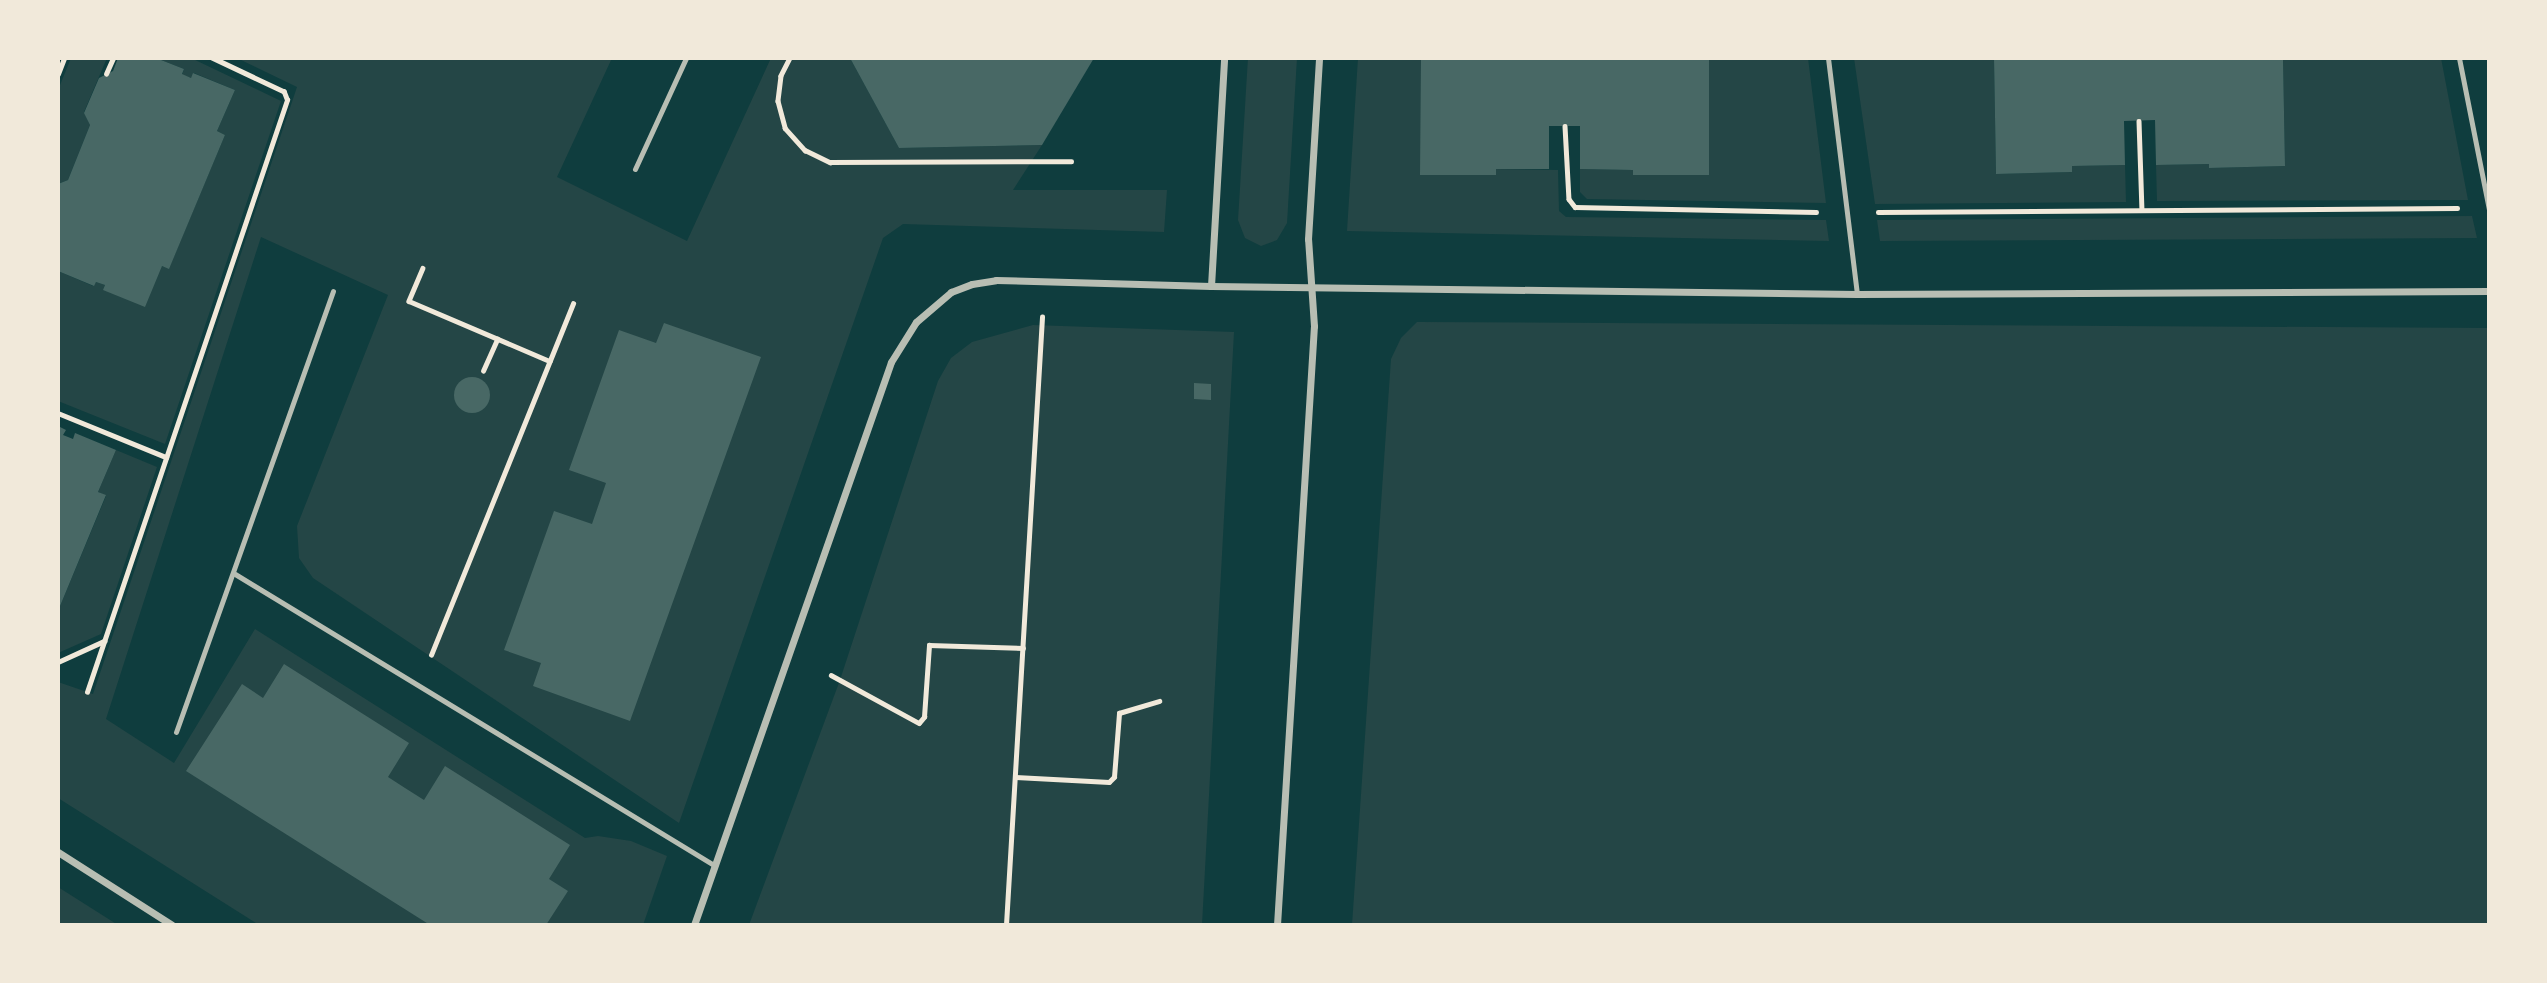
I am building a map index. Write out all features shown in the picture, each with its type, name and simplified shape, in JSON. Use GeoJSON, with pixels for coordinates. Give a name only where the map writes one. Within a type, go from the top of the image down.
{"type":"FeatureCollection","features":[{"type":"Feature","properties":{"kind":"street"},"geometry":{"type":"LineString","coordinates":[[1211,286],[1224,58]]}},
{"type":"Feature","properties":{"kind":"street"},"geometry":{"type":"LineString","coordinates":[[1277,925],[1314,326],[1308,239],[1319,58]]}},
{"type":"Feature","properties":{"kind":"street"},"geometry":{"type":"LineString","coordinates":[[694,925],[891,362],[916,321],[951,292],[996,280],[1211,286],[1857,294],[2489,291]]}},
{"type":"Feature","properties":{"kind":"street"},"geometry":{"type":"LineString","coordinates":[[58,852],[172,925]]}},
{"type":"Feature","properties":{"kind":"lane"},"geometry":{"type":"LineString","coordinates":[[635,169],[686,58]]}},
{"type":"Feature","properties":{"kind":"lane"},"geometry":{"type":"LineString","coordinates":[[1828,58],[1857,294]]}},
{"type":"Feature","properties":{"kind":"lane"},"geometry":{"type":"LineString","coordinates":[[2459,58],[2489,209]]}},
{"type":"Feature","properties":{"kind":"lane"},"geometry":{"type":"LineString","coordinates":[[176,732],[235,574],[333,291]]}},
{"type":"Feature","properties":{"kind":"lane"},"geometry":{"type":"LineString","coordinates":[[235,574],[714,864]]}},
{"type":"Feature","properties":{"kind":"path"},"geometry":{"type":"LineString","coordinates":[[58,74],[64,58]]}},
{"type":"Feature","properties":{"kind":"path"},"geometry":{"type":"LineString","coordinates":[[106,74],[113,58]]}},
{"type":"Feature","properties":{"kind":"path"},"geometry":{"type":"LineString","coordinates":[[87,692],[287,100],[284,92],[212,58]]}},
{"type":"Feature","properties":{"kind":"path"},"geometry":{"type":"LineString","coordinates":[[790,58],[781,76],[778,101],[785,128],[805,150],[830,162],[1071,162]]}},
{"type":"Feature","properties":{"kind":"path"},"geometry":{"type":"LineString","coordinates":[[2139,121],[2142,210]]}},
{"type":"Feature","properties":{"kind":"path"},"geometry":{"type":"LineString","coordinates":[[1565,126],[1569,199],[1578,208],[1847,212],[2489,209]]}},
{"type":"Feature","properties":{"kind":"path"},"geometry":{"type":"LineString","coordinates":[[423,268],[409,301],[550,361]]}},
{"type":"Feature","properties":{"kind":"path"},"geometry":{"type":"LineString","coordinates":[[418,685],[573,304]]}},
{"type":"Feature","properties":{"kind":"path"},"geometry":{"type":"LineString","coordinates":[[1006,925],[1042,317]]}},
{"type":"Feature","properties":{"kind":"path"},"geometry":{"type":"LineString","coordinates":[[483,371],[497,339]]}},
{"type":"Feature","properties":{"kind":"path"},"geometry":{"type":"LineString","coordinates":[[58,413],[166,457]]}},
{"type":"Feature","properties":{"kind":"path"},"geometry":{"type":"LineString","coordinates":[[58,662],[104,640]]}},
{"type":"Feature","properties":{"kind":"path"},"geometry":{"type":"LineString","coordinates":[[831,675],[919,723],[924,717],[929,645],[1023,648]]}},
{"type":"Feature","properties":{"kind":"path"},"geometry":{"type":"LineString","coordinates":[[1015,777],[1109,782],[1114,777],[1119,713],[1159,701]]}},
{"type":"Feature","properties":{"kind":"shaded area"},"geometry":{"type":"Polygon","coordinates":[[[71,58],[107,58],[84,112],[90,125],[68,180],[58,184],[58,90],[71,58]]]}},
{"type":"Feature","properties":{"kind":"shaded area"},"geometry":{"type":"Polygon","coordinates":[[[156,58],[191,58],[281,101],[165,444],[58,401],[58,271],[93,286],[96,282],[105,285],[104,289],[162,266],[169,268],[225,135],[217,131],[235,90],[194,73],[191,78],[182,75],[184,69],[156,58]]]}},
{"type":"Feature","properties":{"kind":"shaded area"},"geometry":{"type":"Polygon","coordinates":[[[237,58],[612,58],[557,177],[687,241],[771,58],[850,58],[899,148],[1042,145],[1013,190],[1167,190],[1164,232],[903,224],[883,238],[679,823],[313,578],[299,558],[297,526],[388,295],[261,237],[106,719],[174,763],[255,629],[585,838],[598,836],[631,841],[667,856],[643,925],[259,925],[58,798],[58,682],[93,694],[297,87],[237,58]]]}},
{"type":"Feature","properties":{"kind":"shaded area"},"geometry":{"type":"Polygon","coordinates":[[[1248,58],[1297,58],[1287,223],[1277,240],[1261,246],[1245,238],[1238,220],[1248,58]]]}},
{"type":"Feature","properties":{"kind":"shaded area"},"geometry":{"type":"Polygon","coordinates":[[[1358,58],[1421,58],[1421,175],[1496,175],[1496,169],[1558,170],[1559,211],[1566,217],[1826,220],[1829,241],[1347,231],[1358,58]]]}},
{"type":"Feature","properties":{"kind":"shaded area"},"geometry":{"type":"Polygon","coordinates":[[[1709,58],[1808,58],[1826,203],[1587,199],[1580,192],[1580,169],[1633,170],[1634,175],[1708,175],[1709,58]]]}},
{"type":"Feature","properties":{"kind":"shaded area"},"geometry":{"type":"Polygon","coordinates":[[[1854,58],[1994,58],[1996,174],[2072,172],[2072,166],[2125,165],[2126,202],[1875,204],[1854,58]]]}},
{"type":"Feature","properties":{"kind":"shaded area"},"geometry":{"type":"Polygon","coordinates":[[[2283,58],[2441,58],[2468,200],[2157,201],[2156,165],[2209,164],[2209,168],[2285,166],[2283,58]]]}},
{"type":"Feature","properties":{"kind":"shaded area"},"geometry":{"type":"Polygon","coordinates":[[[2472,216],[2477,238],[1880,241],[1877,220],[2472,216]]]}},
{"type":"Feature","properties":{"kind":"shaded area"},"geometry":{"type":"Polygon","coordinates":[[[1417,322],[2489,328],[2489,925],[1352,925],[1391,359],[1401,338],[1417,322]]]}},
{"type":"Feature","properties":{"kind":"shaded area"},"geometry":{"type":"Polygon","coordinates":[[[1033,325],[1234,332],[1202,925],[749,925],[840,680],[938,381],[951,358],[972,342],[1033,325]]]}},
{"type":"Feature","properties":{"kind":"shaded area"},"geometry":{"type":"Polygon","coordinates":[[[116,450],[157,467],[101,634],[58,653],[58,611],[106,496],[98,492],[116,450]]]}},
{"type":"Feature","properties":{"kind":"shaded area"},"geometry":{"type":"Polygon","coordinates":[[[58,887],[118,925],[58,925],[58,887]]]}},
{"type":"Feature","properties":{"kind":"building"},"geometry":{"type":"Polygon","coordinates":[[[118,58],[156,58],[184,69],[182,74],[191,78],[193,73],[235,90],[217,131],[225,135],[169,269],[162,266],[145,307],[103,290],[105,285],[96,282],[94,286],[58,271],[58,184],[68,180],[90,125],[84,113],[99,78],[113,71],[118,58]]]}},
{"type":"Feature","properties":{"kind":"building"},"geometry":{"type":"Polygon","coordinates":[[[850,58],[1094,58],[1042,145],[899,148],[850,58]]]}},
{"type":"Feature","properties":{"kind":"building"},"geometry":{"type":"Polygon","coordinates":[[[1421,58],[1709,58],[1709,175],[1633,175],[1633,170],[1580,169],[1580,126],[1549,126],[1549,169],[1496,169],[1496,175],[1420,175],[1421,58]]]}},
{"type":"Feature","properties":{"kind":"building"},"geometry":{"type":"Polygon","coordinates":[[[1994,58],[2283,58],[2285,166],[2209,168],[2209,164],[2156,165],[2155,120],[2124,121],[2125,165],[2072,166],[2072,172],[1996,174],[1994,58]]]}},
{"type":"Feature","properties":{"kind":"building"},"geometry":{"type":"Polygon","coordinates":[[[664,323],[761,357],[630,721],[533,686],[541,663],[504,650],[554,511],[592,524],[606,483],[569,470],[619,330],[656,343],[664,323]]]}},
{"type":"Feature","properties":{"kind":"building"},"geometry":{"type":"Polygon","coordinates":[[[472,377],[485,382],[490,395],[485,408],[472,413],[459,408],[454,395],[459,382],[472,377]]]}},
{"type":"Feature","properties":{"kind":"building"},"geometry":{"type":"Polygon","coordinates":[[[1194,383],[1211,384],[1211,400],[1194,399],[1194,383]]]}},
{"type":"Feature","properties":{"kind":"building"},"geometry":{"type":"Polygon","coordinates":[[[58,426],[66,430],[63,435],[73,439],[75,433],[116,450],[98,492],[106,495],[58,611],[58,426]]]}},
{"type":"Feature","properties":{"kind":"building"},"geometry":{"type":"Polygon","coordinates":[[[284,664],[409,743],[388,777],[405,788],[424,800],[445,766],[570,845],[549,879],[568,891],[546,925],[430,925],[186,771],[242,684],[263,698],[284,664]]]}}]}
